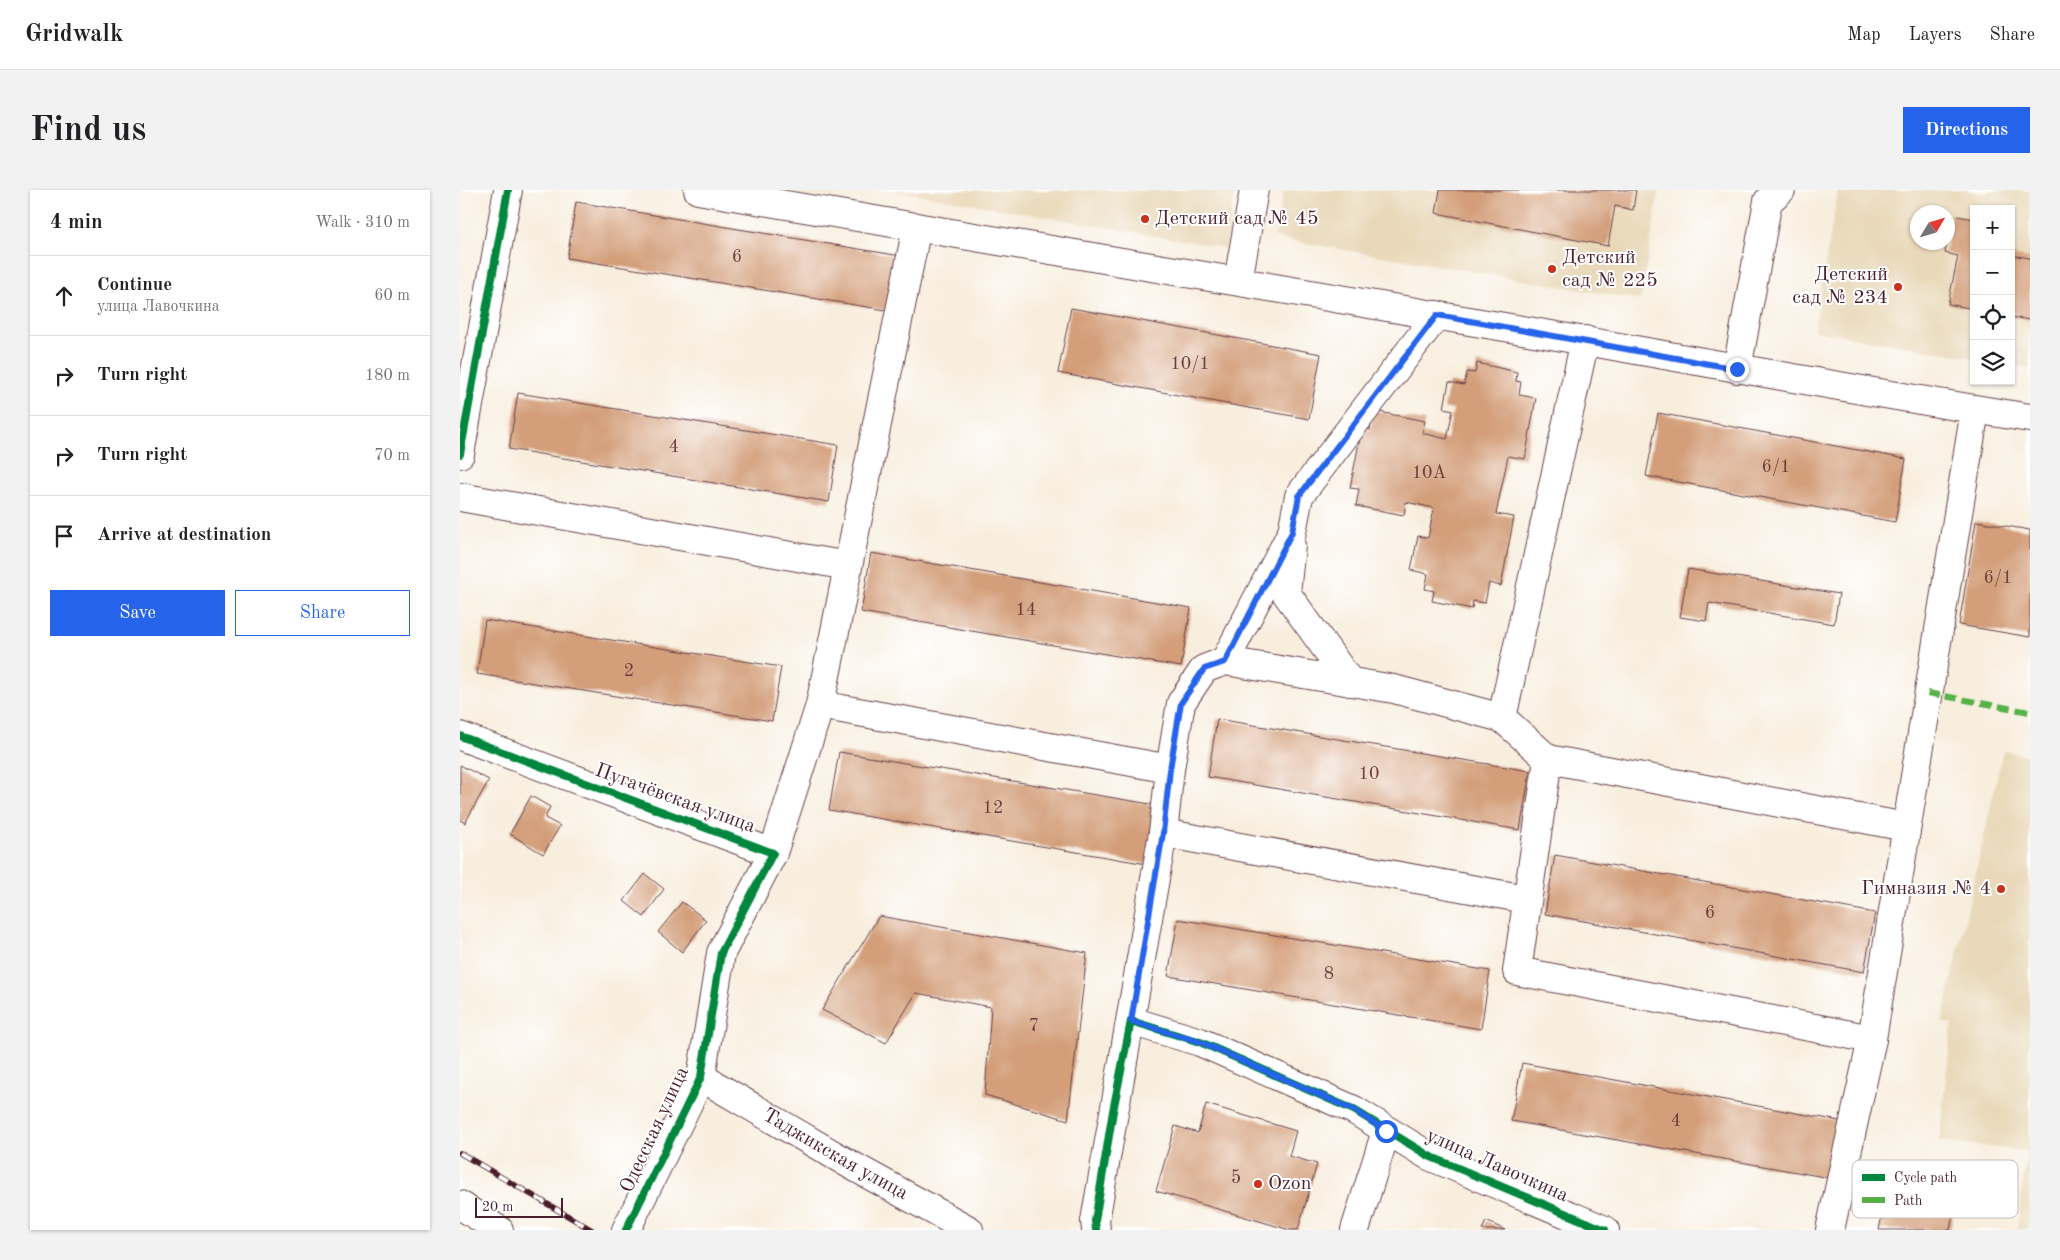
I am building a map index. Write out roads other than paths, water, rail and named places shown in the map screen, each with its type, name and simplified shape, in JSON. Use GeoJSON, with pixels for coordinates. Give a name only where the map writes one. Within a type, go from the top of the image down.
{"type":"FeatureCollection","features":[{"type":"Feature","properties":{"kind":"street"},"geometry":{"type":"LineString","coordinates":[[460,454],[508,190]]}},
{"type":"Feature","properties":{"kind":"street"},"geometry":{"type":"LineString","coordinates":[[698,190],[1585,340],[1737,369],[2030,418]]}},
{"type":"Feature","properties":{"kind":"street"},"geometry":{"type":"LineString","coordinates":[[1238,281],[1254,190]]}},
{"type":"Feature","properties":{"kind":"street"},"geometry":{"type":"LineString","coordinates":[[1737,369],[1768,200],[1781,190]]}},
{"type":"Feature","properties":{"kind":"street"},"geometry":{"type":"LineString","coordinates":[[772,853],[820,705],[917,227]]}},
{"type":"Feature","properties":{"kind":"street"},"geometry":{"type":"LineString","coordinates":[[1350,682],[1286,593],[1292,532],[1299,496],[1437,315]]}},
{"type":"Feature","properties":{"kind":"street"},"geometry":{"type":"LineString","coordinates":[[1502,718],[1585,340]]}},
{"type":"Feature","properties":{"kind":"street"},"geometry":{"type":"LineString","coordinates":[[1830,1230],[1872,1039],[1975,410]]}},
{"type":"Feature","properties":{"kind":"street"},"geometry":{"type":"LineString","coordinates":[[460,497],[848,566]]}},
{"type":"Feature","properties":{"kind":"street"},"geometry":{"type":"LineString","coordinates":[[1225,662],[1292,532]]}},
{"type":"Feature","properties":{"kind":"street"},"geometry":{"type":"LineString","coordinates":[[1096,1230],[1095,1221],[1113,1110],[1131,1021],[1163,833],[1170,769],[1181,703],[1204,669],[1225,662],[1394,689],[1502,718],[1548,759],[1906,827]]}},
{"type":"Feature","properties":{"kind":"street"},"geometry":{"type":"LineString","coordinates":[[820,705],[1170,769]]}},
{"type":"Feature","properties":{"kind":"street","name":"Пугачёвская улица"},"geometry":{"type":"LineString","coordinates":[[460,736],[772,853],[721,953]]}},
{"type":"Feature","properties":{"kind":"street"},"geometry":{"type":"LineString","coordinates":[[1548,759],[1526,899],[1517,971],[1872,1039]]}},
{"type":"Feature","properties":{"kind":"street"},"geometry":{"type":"LineString","coordinates":[[1163,833],[1526,899]]}},
{"type":"Feature","properties":{"kind":"street","name":"Одесская улица"},"geometry":{"type":"LineString","coordinates":[[626,1230],[701,1077],[721,953]]}},
{"type":"Feature","properties":{"kind":"street","name":"улица Лавочкина"},"geometry":{"type":"LineString","coordinates":[[1131,1021],[1200,1042],[1354,1110],[1429,1156],[1605,1230]]}},
{"type":"Feature","properties":{"kind":"street","name":"Таджикская улица"},"geometry":{"type":"LineString","coordinates":[[701,1077],[852,1166],[969,1230]]}},
{"type":"Feature","properties":{"kind":"street"},"geometry":{"type":"LineString","coordinates":[[1355,1230],[1386,1131]]}},
{"type":"Feature","properties":{"kind":"street"},"geometry":{"type":"LineString","coordinates":[[460,1205],[499,1230]]}},
{"type":"Feature","properties":{"kind":"railway"},"geometry":{"type":"LineString","coordinates":[[460,1153],[592,1230]]}},
{"type":"Feature","properties":{"kind":"place","name":"Детский сад № 45"},"geometry":{"type":"Point","coordinates":[1145,219]}},
{"type":"Feature","properties":{"kind":"place","name":"Детский сад № 225"},"geometry":{"type":"Point","coordinates":[1552,269]}},
{"type":"Feature","properties":{"kind":"place","name":"Детский сад № 234"},"geometry":{"type":"Point","coordinates":[1898,287]}},
{"type":"Feature","properties":{"kind":"place","name":"Гимназия № 4"},"geometry":{"type":"Point","coordinates":[2001,889]}},
{"type":"Feature","properties":{"kind":"place","name":"Ozon"},"geometry":{"type":"Point","coordinates":[1258,1184]}}]}
